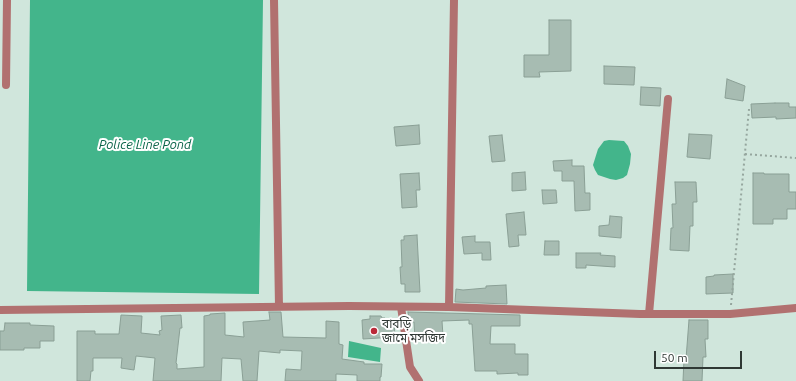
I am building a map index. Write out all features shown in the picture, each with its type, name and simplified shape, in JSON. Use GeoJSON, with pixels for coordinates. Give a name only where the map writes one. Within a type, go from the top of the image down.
{"type":"FeatureCollection","features":[{"type":"Feature","properties":{"kind":"street"},"geometry":{"type":"LineString","coordinates":[[6,85],[7,0]]}},
{"type":"Feature","properties":{"kind":"street"},"geometry":{"type":"LineString","coordinates":[[274,0],[279,307]]}},
{"type":"Feature","properties":{"kind":"street"},"geometry":{"type":"LineString","coordinates":[[449,307],[454,0]]}},
{"type":"Feature","properties":{"kind":"street"},"geometry":{"type":"LineString","coordinates":[[649,314],[668,99]]}},
{"type":"Feature","properties":{"kind":"street"},"geometry":{"type":"LineString","coordinates":[[0,310],[349,306],[449,307],[649,314],[730,314],[796,308]]}},
{"type":"Feature","properties":{"kind":"street"},"geometry":{"type":"LineString","coordinates":[[401,307],[410,367],[418,381]]}},
{"type":"Feature","properties":{"kind":"path"},"geometry":{"type":"LineString","coordinates":[[730,314],[749,109]]}},
{"type":"Feature","properties":{"kind":"path"},"geometry":{"type":"LineString","coordinates":[[745,154],[796,158]]}},
{"type":"Feature","properties":{"kind":"water","name":"Police Line Pond"},"geometry":{"type":"Polygon","coordinates":[[[30,0],[263,0],[259,294],[27,291],[30,0]]]}},
{"type":"Feature","properties":{"kind":"water"},"geometry":{"type":"Polygon","coordinates":[[[604,141],[624,141],[631,154],[627,175],[616,180],[598,175],[593,165],[598,149],[604,141]]]}},
{"type":"Feature","properties":{"kind":"water"},"geometry":{"type":"Polygon","coordinates":[[[349,341],[381,348],[380,362],[348,357],[349,341]]]}},
{"type":"Feature","properties":{"kind":"building"},"geometry":{"type":"Polygon","coordinates":[[[549,20],[571,20],[571,71],[539,72],[540,77],[524,77],[524,55],[549,55],[549,20]]]}},
{"type":"Feature","properties":{"kind":"building"},"geometry":{"type":"Polygon","coordinates":[[[604,66],[635,67],[634,85],[604,84],[604,66]]]}},
{"type":"Feature","properties":{"kind":"building"},"geometry":{"type":"Polygon","coordinates":[[[727,79],[745,86],[743,101],[725,98],[727,79]]]}},
{"type":"Feature","properties":{"kind":"building"},"geometry":{"type":"Polygon","coordinates":[[[641,87],[661,88],[660,106],[640,105],[641,87]]]}},
{"type":"Feature","properties":{"kind":"building"},"geometry":{"type":"Polygon","coordinates":[[[789,103],[789,107],[796,107],[796,118],[752,118],[751,104],[789,103]]]}},
{"type":"Feature","properties":{"kind":"building"},"geometry":{"type":"Polygon","coordinates":[[[419,125],[420,144],[396,146],[394,127],[419,125]]]}},
{"type":"Feature","properties":{"kind":"building"},"geometry":{"type":"Polygon","coordinates":[[[689,134],[712,135],[710,159],[687,157],[689,134]]]}},
{"type":"Feature","properties":{"kind":"building"},"geometry":{"type":"Polygon","coordinates":[[[502,135],[505,161],[492,162],[489,136],[502,135]]]}},
{"type":"Feature","properties":{"kind":"building"},"geometry":{"type":"Polygon","coordinates":[[[572,160],[572,166],[584,166],[585,193],[590,193],[590,210],[575,211],[574,181],[562,181],[562,171],[554,171],[553,161],[572,160]]]}},
{"type":"Feature","properties":{"kind":"building"},"geometry":{"type":"Polygon","coordinates":[[[525,172],[526,190],[512,191],[512,173],[525,172]]]}},
{"type":"Feature","properties":{"kind":"building"},"geometry":{"type":"Polygon","coordinates":[[[419,173],[420,190],[416,190],[417,207],[402,208],[400,174],[419,173]]]}},
{"type":"Feature","properties":{"kind":"building"},"geometry":{"type":"Polygon","coordinates":[[[753,173],[789,174],[789,192],[796,192],[796,209],[787,209],[787,219],[773,219],[773,224],[753,224],[753,173]]]}},
{"type":"Feature","properties":{"kind":"building"},"geometry":{"type":"Polygon","coordinates":[[[675,182],[696,182],[697,202],[693,202],[693,226],[690,226],[689,251],[670,250],[671,228],[673,228],[672,204],[676,204],[675,182]]]}},
{"type":"Feature","properties":{"kind":"building"},"geometry":{"type":"Polygon","coordinates":[[[542,190],[556,190],[557,203],[543,204],[542,190]]]}},
{"type":"Feature","properties":{"kind":"building"},"geometry":{"type":"Polygon","coordinates":[[[524,212],[526,235],[518,235],[519,246],[509,247],[506,214],[524,212]]]}},
{"type":"Feature","properties":{"kind":"building"},"geometry":{"type":"Polygon","coordinates":[[[610,216],[622,217],[621,238],[599,236],[599,226],[609,225],[610,216]]]}},
{"type":"Feature","properties":{"kind":"building"},"geometry":{"type":"Polygon","coordinates":[[[417,235],[420,292],[405,292],[405,284],[401,284],[401,240],[404,240],[404,236],[417,235]]]}},
{"type":"Feature","properties":{"kind":"building"},"geometry":{"type":"Polygon","coordinates":[[[475,236],[475,242],[490,242],[491,260],[482,260],[482,253],[464,254],[462,237],[475,236]]]}},
{"type":"Feature","properties":{"kind":"building"},"geometry":{"type":"Polygon","coordinates":[[[545,241],[559,241],[559,255],[544,255],[545,241]]]}},
{"type":"Feature","properties":{"kind":"building"},"geometry":{"type":"Polygon","coordinates":[[[576,253],[601,253],[600,255],[615,256],[615,267],[586,265],[586,268],[576,268],[576,253]]]}},
{"type":"Feature","properties":{"kind":"building"},"geometry":{"type":"Polygon","coordinates":[[[733,274],[733,293],[706,294],[706,277],[733,274]]]}},
{"type":"Feature","properties":{"kind":"building"},"geometry":{"type":"Polygon","coordinates":[[[506,285],[507,304],[455,302],[456,289],[463,290],[486,288],[486,286],[506,285]]]}},
{"type":"Feature","properties":{"kind":"building"},"geometry":{"type":"Polygon","coordinates":[[[269,312],[281,312],[283,337],[326,338],[326,321],[339,322],[339,344],[343,345],[342,359],[364,362],[364,364],[382,364],[380,381],[357,381],[357,375],[336,374],[336,381],[285,381],[286,369],[301,370],[302,351],[280,350],[280,353],[259,351],[257,381],[243,381],[241,359],[222,358],[221,381],[153,381],[155,358],[136,356],[134,370],[121,368],[122,358],[93,358],[93,371],[91,371],[90,381],[77,381],[77,331],[95,331],[95,334],[119,334],[121,315],[142,316],[141,333],[160,335],[159,331],[162,330],[161,316],[181,315],[182,328],[180,328],[176,363],[177,369],[204,367],[204,316],[225,313],[225,335],[244,337],[243,322],[270,320],[269,312]]]}},
{"type":"Feature","properties":{"kind":"building"},"geometry":{"type":"Polygon","coordinates":[[[408,312],[520,315],[520,326],[491,326],[490,344],[515,344],[515,354],[528,354],[528,375],[518,375],[518,373],[497,374],[497,371],[475,371],[472,324],[469,324],[469,320],[442,321],[443,336],[415,340],[414,322],[409,322],[408,312]]]}},
{"type":"Feature","properties":{"kind":"building","name":"বাবড়ি জামে মসজিদ"},"geometry":{"type":"Polygon","coordinates":[[[370,316],[381,316],[382,318],[385,318],[385,321],[394,321],[395,337],[363,339],[362,320],[370,319],[370,316]]]}},
{"type":"Feature","properties":{"kind":"building"},"geometry":{"type":"Polygon","coordinates":[[[689,320],[708,320],[708,339],[705,339],[706,357],[703,357],[702,381],[683,381],[689,320]]]}},
{"type":"Feature","properties":{"kind":"building"},"geometry":{"type":"Polygon","coordinates":[[[5,323],[30,323],[30,325],[54,326],[54,341],[40,341],[40,348],[0,350],[0,331],[4,331],[5,323]]]}},
{"type":"Feature","properties":{"kind":"place","name":"বাবড়ি জামে মসজিদ"},"geometry":{"type":"Point","coordinates":[374,331]}}]}
